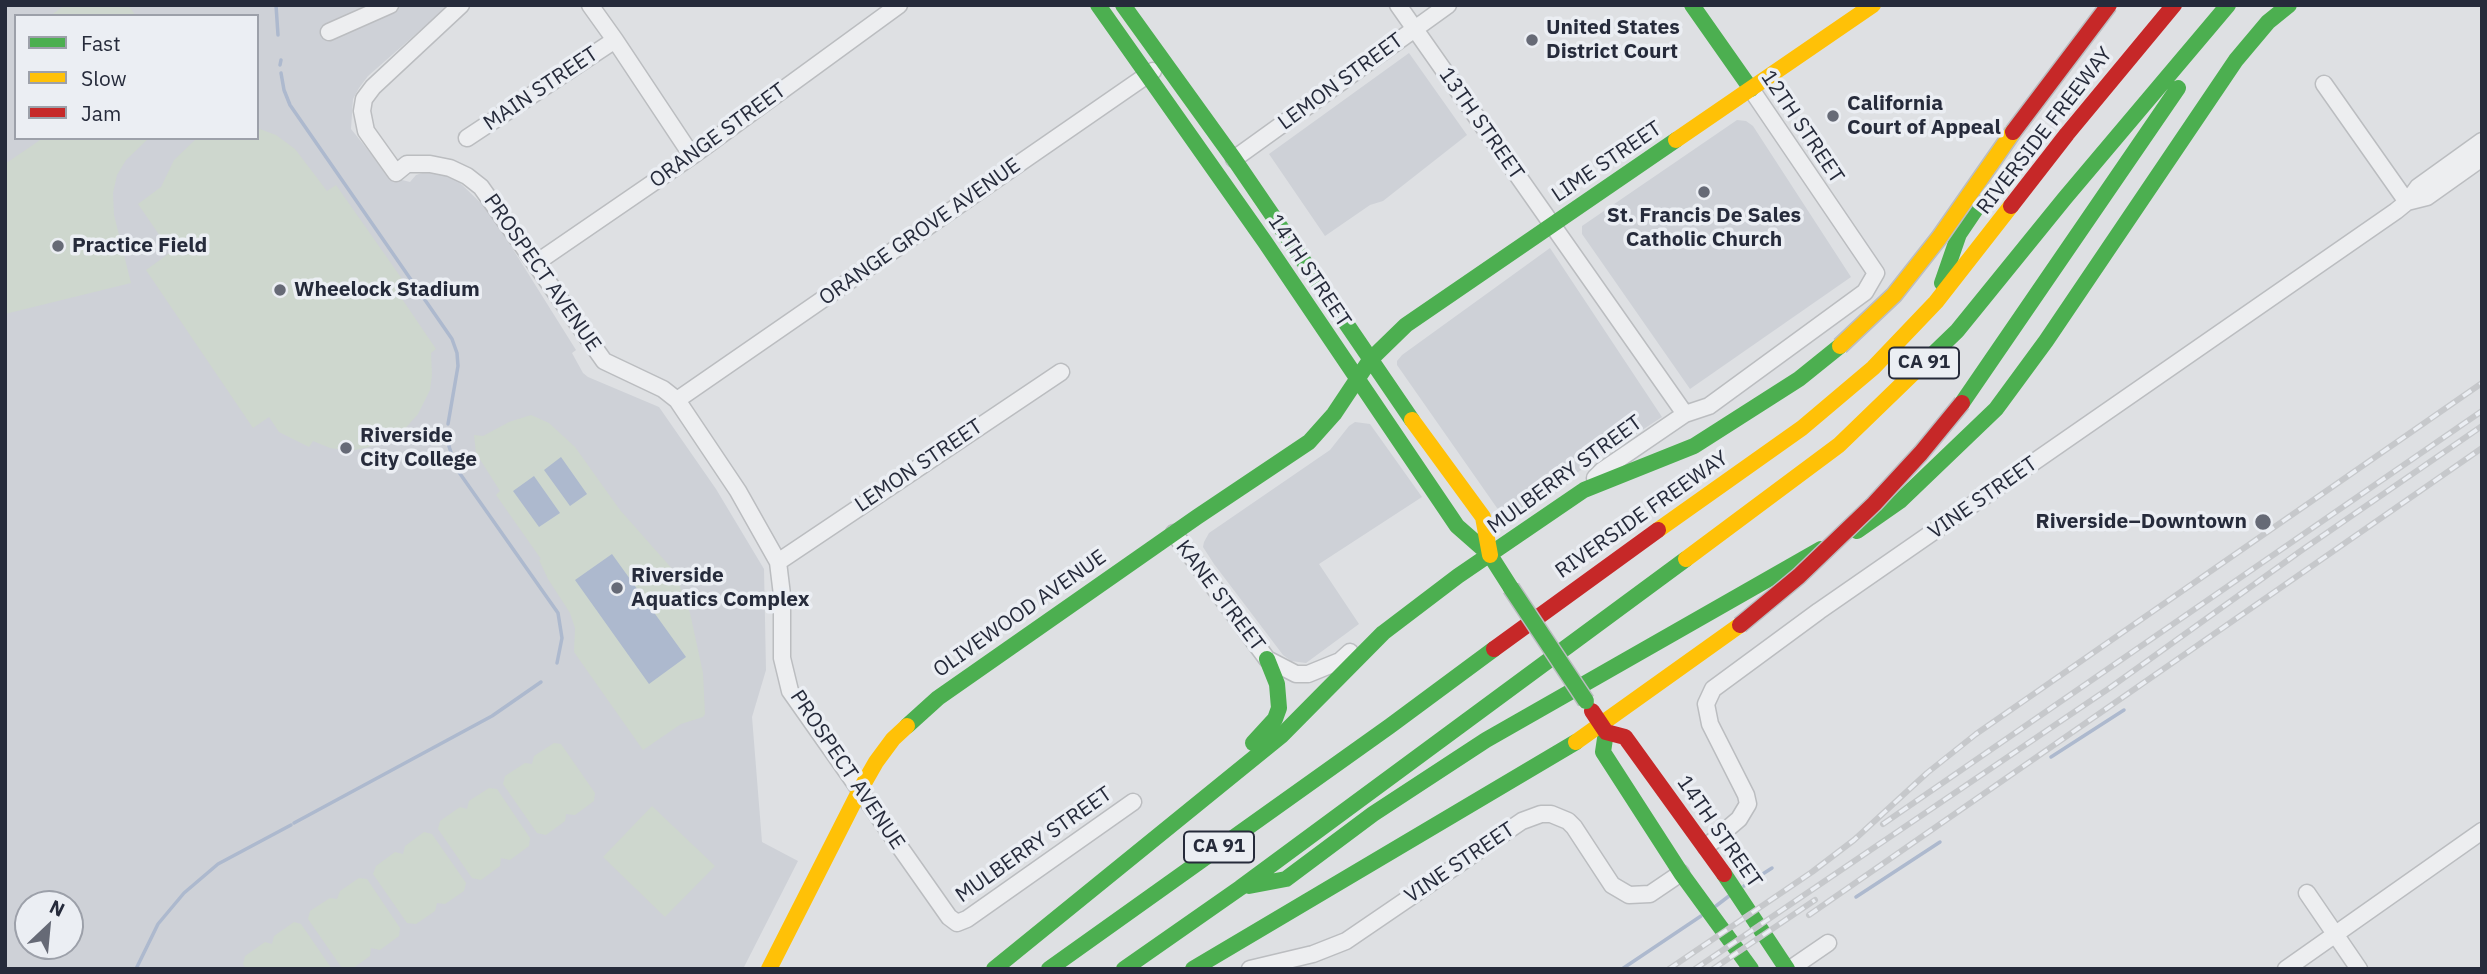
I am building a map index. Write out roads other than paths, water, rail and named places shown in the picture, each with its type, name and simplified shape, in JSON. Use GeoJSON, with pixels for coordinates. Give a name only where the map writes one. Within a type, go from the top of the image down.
{"type":"FeatureCollection","features":[{"type":"Feature","properties":{"kind":"main road","name":"14TH STREET"},"geometry":{"type":"LineString","coordinates":[[1098,5],[1265,242],[1457,526],[1490,555],[1603,728],[1603,752],[1681,873],[1751,969]]}},
{"type":"Feature","properties":{"kind":"main road","name":"14TH STREET"},"geometry":{"type":"LineString","coordinates":[[1123,5],[1234,159],[1412,422],[1483,517],[1490,555]]}},
{"type":"Feature","properties":{"kind":"main road","name":"12TH STREET"},"geometry":{"type":"LineString","coordinates":[[1692,5],[1751,89]]}},
{"type":"Feature","properties":{"kind":"main road","name":"LIME STREET"},"geometry":{"type":"LineString","coordinates":[[1370,360],[1406,325],[1873,5]]}},
{"type":"Feature","properties":{"kind":"main road"},"geometry":{"type":"LineString","coordinates":[[1936,302],[1959,234],[2028,132],[2049,96],[2093,5]]}},
{"type":"Feature","properties":{"kind":"main road"},"geometry":{"type":"LineString","coordinates":[[1584,489],[1694,446],[1799,379],[1840,346],[1894,295],[1939,238],[2043,90],[2109,5]]}},
{"type":"Feature","properties":{"kind":"main road","name":"RIVERSIDE FREEWAY"},"geometry":{"type":"LineString","coordinates":[[1049,969],[1802,428],[1874,368],[1936,302],[2067,134],[2174,5]]}},
{"type":"Feature","properties":{"kind":"main road","name":"CA 91"},"geometry":{"type":"LineString","coordinates":[[1124,969],[1240,888],[1516,686],[1839,445],[1957,331],[2228,5]]}},
{"type":"Feature","properties":{"kind":"main road"},"geometry":{"type":"LineString","coordinates":[[1240,888],[1286,879],[1373,814],[1486,740],[1805,556],[1859,531],[1900,501],[1935,470],[2003,400],[2236,60],[2268,22],[2289,5]]}},
{"type":"Feature","properties":{"kind":"main road"},"geometry":{"type":"LineString","coordinates":[[1192,969],[1603,728],[1740,625],[1799,576],[1874,504],[1962,403],[2180,85],[2209,26]]}},
{"type":"Feature","properties":{"kind":"main road"},"geometry":{"type":"LineString","coordinates":[[1170,108],[1194,125],[1223,164],[1234,159]]}},
{"type":"Feature","properties":{"kind":"main road","name":"OLIVEWOOD AVENUE"},"geometry":{"type":"LineString","coordinates":[[769,969],[860,790],[893,739],[938,698],[1309,442],[1320,432],[1370,360]]}},
{"type":"Feature","properties":{"kind":"main road","name":"MULBERRY STREET"},"geometry":{"type":"LineString","coordinates":[[1382,633],[1413,608],[1584,489]]}},
{"type":"Feature","properties":{"kind":"main road"},"geometry":{"type":"LineString","coordinates":[[994,969],[1215,791],[1321,698],[1382,633]]}},
{"type":"Feature","properties":{"kind":"main road"},"geometry":{"type":"LineString","coordinates":[[1215,791],[1222,772],[1275,719],[1279,708],[1278,684],[1267,659]]}},
{"type":"Feature","properties":{"kind":"main road","name":"14TH STREET"},"geometry":{"type":"LineString","coordinates":[[1603,728],[1625,737],[1706,846],[1788,969]]}},
{"type":"Feature","properties":{"kind":"street"},"geometry":{"type":"LineString","coordinates":[[329,32],[390,5]]}},
{"type":"Feature","properties":{"kind":"street","name":"PROSPECT AVENUE"},"geometry":{"type":"LineString","coordinates":[[461,5],[373,87],[364,99],[362,111],[366,131],[396,173],[407,164],[430,164],[450,168],[481,187],[604,361],[663,389],[677,400],[738,491],[778,562],[782,595],[782,658],[790,691],[949,917],[957,923]]}},
{"type":"Feature","properties":{"kind":"street"},"geometry":{"type":"LineString","coordinates":[[590,5],[692,156]]}},
{"type":"Feature","properties":{"kind":"street","name":"ORANGE STREET"},"geometry":{"type":"LineString","coordinates":[[536,263],[692,156],[899,5]]}},
{"type":"Feature","properties":{"kind":"street","name":"13TH STREET"},"geometry":{"type":"LineString","coordinates":[[1398,5],[1685,414]]}},
{"type":"Feature","properties":{"kind":"street","name":"LEMON STREET"},"geometry":{"type":"LineString","coordinates":[[1234,159],[1448,5]]}},
{"type":"Feature","properties":{"kind":"street","name":"MAIN STREET"},"geometry":{"type":"LineString","coordinates":[[467,138],[615,40]]}},
{"type":"Feature","properties":{"kind":"street","name":"ORANGE GROVE AVENUE"},"geometry":{"type":"LineString","coordinates":[[677,400],[1163,64]]}},
{"type":"Feature","properties":{"kind":"street"},"geometry":{"type":"LineString","coordinates":[[2324,84],[2407,202]]}},
{"type":"Feature","properties":{"kind":"street","name":"12TH STREET"},"geometry":{"type":"LineString","coordinates":[[1751,89],[1875,273]]}},
{"type":"Feature","properties":{"kind":"street","name":"VINE STREET"},"geometry":{"type":"LineString","coordinates":[[1706,846],[1745,813],[1748,804],[1710,724],[1706,704],[1713,689],[1830,603],[2407,202],[2418,187],[2482,141]]}},
{"type":"Feature","properties":{"kind":"street","name":"VINE STREET"},"geometry":{"type":"LineString","coordinates":[[2407,202],[2427,197],[2482,158]]}},
{"type":"Feature","properties":{"kind":"street","name":"MULBERRY STREET"},"geometry":{"type":"LineString","coordinates":[[1584,489],[1603,470],[1685,414],[1709,406],[1866,292],[1875,273]]}},
{"type":"Feature","properties":{"kind":"street","name":"LEMON STREET"},"geometry":{"type":"LineString","coordinates":[[778,562],[1060,372]]}},
{"type":"Feature","properties":{"kind":"street","name":"KANE STREET"},"geometry":{"type":"LineString","coordinates":[[1174,533],[1267,659]]}},
{"type":"Feature","properties":{"kind":"street","name":"MULBERRY STREET"},"geometry":{"type":"LineString","coordinates":[[1267,659],[1296,674],[1308,674],[1340,661],[1364,639],[1382,633]]}},
{"type":"Feature","properties":{"kind":"street","name":"MULBERRY STREET"},"geometry":{"type":"LineString","coordinates":[[957,923],[967,919],[1133,802]]}},
{"type":"Feature","properties":{"kind":"street","name":"VINE STREET"},"geometry":{"type":"LineString","coordinates":[[1250,969],[1313,954],[1346,941],[1522,821],[1541,814],[1551,814],[1568,821],[1612,885],[1629,895],[1650,894],[1681,873]]}},
{"type":"Feature","properties":{"kind":"street"},"geometry":{"type":"LineString","coordinates":[[2286,969],[2482,831]]}},
{"type":"Feature","properties":{"kind":"street"},"geometry":{"type":"LineString","coordinates":[[2307,893],[2360,969]]}},
{"type":"Feature","properties":{"kind":"street"},"geometry":{"type":"LineString","coordinates":[[1788,969],[1828,943]]}},
{"type":"Feature","properties":{"kind":"water"},"geometry":{"type":"Polygon","coordinates":[[[561,457],[587,494],[570,506],[544,470],[561,457]]]}},
{"type":"Feature","properties":{"kind":"water"},"geometry":{"type":"Polygon","coordinates":[[[534,476],[560,513],[539,527],[513,491],[534,476]]]}},
{"type":"Feature","properties":{"kind":"water"},"geometry":{"type":"Polygon","coordinates":[[[612,554],[686,657],[649,684],[575,580],[612,554]]]}},
{"type":"Feature","properties":{"kind":"waterway"},"geometry":{"type":"LineString","coordinates":[[276,5],[278,35]]}},
{"type":"Feature","properties":{"kind":"waterway"},"geometry":{"type":"LineString","coordinates":[[280,65],[281,60]]}},
{"type":"Feature","properties":{"kind":"waterway"},"geometry":{"type":"LineString","coordinates":[[281,73],[290,105],[452,339],[458,366],[448,424]]}},
{"type":"Feature","properties":{"kind":"waterway"},"geometry":{"type":"LineString","coordinates":[[447,440],[456,468],[558,613],[562,638],[557,663]]}},
{"type":"Feature","properties":{"kind":"waterway"},"geometry":{"type":"LineString","coordinates":[[294,823],[492,716],[541,682]]}},
{"type":"Feature","properties":{"kind":"waterway"},"geometry":{"type":"LineString","coordinates":[[2051,757],[2124,710]]}},
{"type":"Feature","properties":{"kind":"waterway"},"geometry":{"type":"LineString","coordinates":[[136,969],[158,924],[184,893],[218,864],[291,825]]}},
{"type":"Feature","properties":{"kind":"waterway"},"geometry":{"type":"LineString","coordinates":[[1856,897],[1940,842]]}},
{"type":"Feature","properties":{"kind":"waterway"},"geometry":{"type":"LineString","coordinates":[[1744,886],[1772,868]]}},
{"type":"Feature","properties":{"kind":"waterway"},"geometry":{"type":"LineString","coordinates":[[1716,906],[1729,896]]}},
{"type":"Feature","properties":{"kind":"waterway"},"geometry":{"type":"LineString","coordinates":[[1622,969],[1701,916]]}},
{"type":"Feature","properties":{"kind":"railway"},"geometry":{"type":"LineString","coordinates":[[1669,969],[1812,872],[1854,840],[1927,773],[1976,734],[2482,383]]}},
{"type":"Feature","properties":{"kind":"railway"},"geometry":{"type":"LineString","coordinates":[[1883,824],[2482,411]]}},
{"type":"Feature","properties":{"kind":"railway"},"geometry":{"type":"LineString","coordinates":[[1695,969],[2111,687],[2302,550],[2482,426]]}},
{"type":"Feature","properties":{"kind":"railway"},"geometry":{"type":"LineString","coordinates":[[1809,915],[2482,448]]}},
{"type":"Feature","properties":{"kind":"railway"},"geometry":{"type":"LineString","coordinates":[[1713,969],[1815,900]]}},
{"type":"Feature","properties":{"kind":"place","name":"United States District Court"},"geometry":{"type":"Point","coordinates":[1532,40]}},
{"type":"Feature","properties":{"kind":"place","name":"California Court of Appeal"},"geometry":{"type":"Point","coordinates":[1833,116]}},
{"type":"Feature","properties":{"kind":"place","name":"St. Francis De Sales Catholic Church"},"geometry":{"type":"Point","coordinates":[1704,192]}},
{"type":"Feature","properties":{"kind":"place","name":"Practice Field"},"geometry":{"type":"Point","coordinates":[58,246]}},
{"type":"Feature","properties":{"kind":"place","name":"Wheelock Stadium"},"geometry":{"type":"Point","coordinates":[280,290]}},
{"type":"Feature","properties":{"kind":"place","name":"Riverside City College"},"geometry":{"type":"Point","coordinates":[346,448]}},
{"type":"Feature","properties":{"kind":"place","name":"Riverside–Downtown"},"geometry":{"type":"Point","coordinates":[2263,522]}},
{"type":"Feature","properties":{"kind":"place","name":"Riverside Aquatics Complex"},"geometry":{"type":"Point","coordinates":[617,588]}}]}
